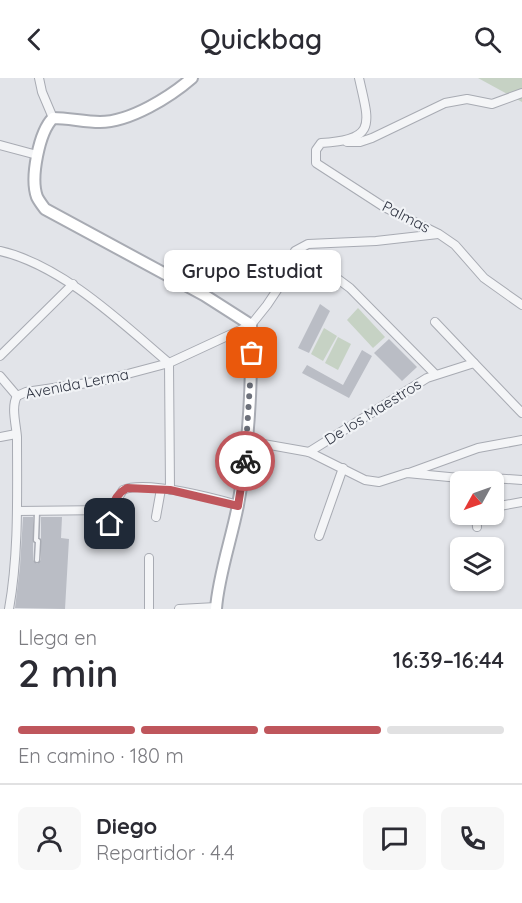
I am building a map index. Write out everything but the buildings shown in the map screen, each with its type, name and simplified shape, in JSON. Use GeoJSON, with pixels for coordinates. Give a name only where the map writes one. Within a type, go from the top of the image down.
{"type":"FeatureCollection","features":[{"type":"Feature","properties":{"kind":"main road"},"geometry":{"type":"LineString","coordinates":[[192,78],[164,99],[120,118],[102,122],[53,118],[44,130],[35,177],[36,196],[45,209],[204,295],[251,326],[252,363],[247,441],[238,506],[216,608]]}},
{"type":"Feature","properties":{"kind":"street"},"geometry":{"type":"LineString","coordinates":[[39,78],[53,118]]}},
{"type":"Feature","properties":{"kind":"street","name":"Palmas"},"geometry":{"type":"LineString","coordinates":[[340,141],[359,135],[366,127],[366,114],[359,78]]}},
{"type":"Feature","properties":{"kind":"street","name":"Palmas"},"geometry":{"type":"LineString","coordinates":[[522,93],[492,104],[467,99],[445,103],[360,142],[321,143],[315,155],[316,163],[384,207],[439,234],[455,245],[484,278],[522,305]]}},
{"type":"Feature","properties":{"kind":"street"},"geometry":{"type":"LineString","coordinates":[[0,145],[38,155]]}},
{"type":"Feature","properties":{"kind":"street","name":"Avenida Lerma"},"geometry":{"type":"LineString","coordinates":[[17,396],[26,392],[118,378],[170,363],[251,326],[299,257],[295,251],[308,244],[376,241],[439,234]]}},
{"type":"Feature","properties":{"kind":"street"},"geometry":{"type":"LineString","coordinates":[[0,251],[29,261],[74,284],[170,363],[165,489],[156,517]]}},
{"type":"Feature","properties":{"kind":"street","name":"De los Maestros"},"geometry":{"type":"LineString","coordinates":[[299,257],[315,261],[350,288],[435,374],[309,452]]}},
{"type":"Feature","properties":{"kind":"street"},"geometry":{"type":"LineString","coordinates":[[0,356],[74,284]]}},
{"type":"Feature","properties":{"kind":"street"},"geometry":{"type":"LineString","coordinates":[[435,321],[522,412]]}},
{"type":"Feature","properties":{"kind":"street"},"geometry":{"type":"LineString","coordinates":[[435,374],[474,363]]}},
{"type":"Feature","properties":{"kind":"street"},"geometry":{"type":"LineString","coordinates":[[0,376],[17,396],[14,402],[17,511],[14,583],[9,609]]}},
{"type":"Feature","properties":{"kind":"street"},"geometry":{"type":"LineString","coordinates":[[0,438],[16,434]]}},
{"type":"Feature","properties":{"kind":"street"},"geometry":{"type":"LineString","coordinates":[[247,441],[309,452],[373,482],[478,448],[522,440]]}},
{"type":"Feature","properties":{"kind":"street"},"geometry":{"type":"LineString","coordinates":[[319,536],[343,468]]}},
{"type":"Feature","properties":{"kind":"street"},"geometry":{"type":"LineString","coordinates":[[406,473],[450,478]]}},
{"type":"Feature","properties":{"kind":"street"},"geometry":{"type":"LineString","coordinates":[[504,479],[522,480]]}},
{"type":"Feature","properties":{"kind":"street"},"geometry":{"type":"LineString","coordinates":[[110,538],[110,510],[119,495],[127,488],[165,489],[238,506]]}},
{"type":"Feature","properties":{"kind":"street"},"geometry":{"type":"LineString","coordinates":[[504,505],[522,502]]}},
{"type":"Feature","properties":{"kind":"street"},"geometry":{"type":"LineString","coordinates":[[17,511],[110,510]]}},
{"type":"Feature","properties":{"kind":"street"},"geometry":{"type":"LineString","coordinates":[[149,558],[150,609]]}},
{"type":"Feature","properties":{"kind":"street"},"geometry":{"type":"LineString","coordinates":[[179,609],[216,608]]}},
{"type":"Feature","properties":{"kind":"lane"},"geometry":{"type":"LineString","coordinates":[[37,511],[37,560]]}},
{"type":"Feature","properties":{"kind":"green space"},"geometry":{"type":"Polygon","coordinates":[[[478,78],[522,78],[522,102],[478,78]]]}},
{"type":"Feature","properties":{"kind":"green space"},"geometry":{"type":"Polygon","coordinates":[[[358,308],[385,337],[373,348],[347,320],[358,308]]]}},
{"type":"Feature","properties":{"kind":"green space"},"geometry":{"type":"Polygon","coordinates":[[[324,328],[337,336],[323,361],[311,354],[324,328]]]}},
{"type":"Feature","properties":{"kind":"green space"},"geometry":{"type":"Polygon","coordinates":[[[338,337],[351,344],[338,370],[325,363],[338,337]]]}},
{"type":"Feature","properties":{"kind":"way so far"},"geometry":{"type":"LineString","coordinates":[[245,461],[252,353]]}},
{"type":"Feature","properties":{"kind":"place","name":"Grupo Estudiat"},"geometry":{"type":"Point","coordinates":[252,353]}},
{"type":"Feature","properties":{"kind":"route"},"geometry":{"type":"LineString","coordinates":[[110,524],[110,510],[119,495],[127,488],[170,490],[238,506],[245,461]]}}]}
